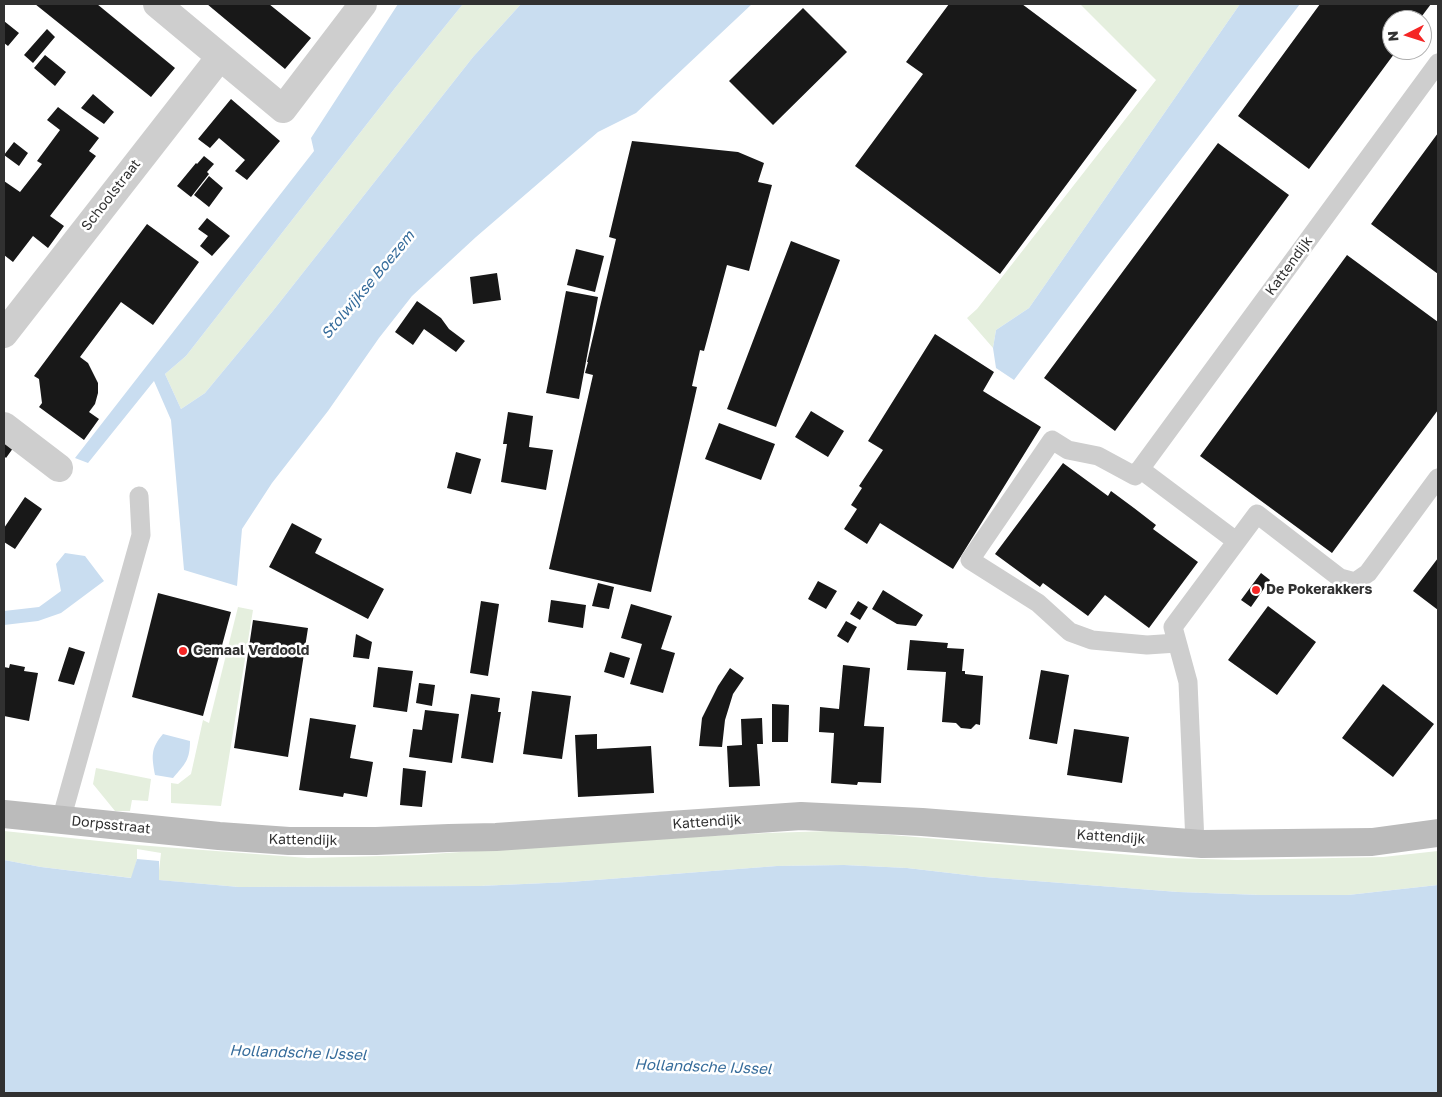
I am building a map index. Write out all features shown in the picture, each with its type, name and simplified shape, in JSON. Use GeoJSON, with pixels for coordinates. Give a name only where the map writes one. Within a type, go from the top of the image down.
{"type":"FeatureCollection","features":[{"type":"Feature","properties":{"kind":"street"},"geometry":{"type":"LineString","coordinates":[[157,4],[283,109],[363,4]]}},
{"type":"Feature","properties":{"kind":"street","name":"Schoolstraat"},"geometry":{"type":"LineString","coordinates":[[4,334],[220,57]]}},
{"type":"Feature","properties":{"kind":"street"},"geometry":{"type":"LineString","coordinates":[[4,426],[59,468]]}},
{"type":"Feature","properties":{"kind":"street","name":"Dorpsstraat"},"geometry":{"type":"LineString","coordinates":[[4,814],[219,836]]}},
{"type":"Feature","properties":{"kind":"street","name":"Kattendijk"},"geometry":{"type":"LineString","coordinates":[[219,836],[289,841],[376,841],[496,837],[801,816],[922,822],[1195,843],[1372,842],[1438,833]]}},
{"type":"Feature","properties":{"kind":"lane","name":"Kattendijk"},"geometry":{"type":"LineString","coordinates":[[1140,469],[1438,63]]}},
{"type":"Feature","properties":{"kind":"lane"},"geometry":{"type":"LineString","coordinates":[[1177,643],[1147,645],[1092,640],[1070,632],[1038,603],[970,560],[1052,440],[1068,450],[1098,456],[1135,476],[1140,469],[1236,542]]}},
{"type":"Feature","properties":{"kind":"lane"},"geometry":{"type":"LineString","coordinates":[[1195,843],[1188,682],[1173,627],[1257,514],[1340,578],[1355,582],[1368,574],[1438,478]]}},
{"type":"Feature","properties":{"kind":"lane"},"geometry":{"type":"LineString","coordinates":[[61,820],[141,535],[139,496]]}},
{"type":"Feature","properties":{"kind":"green space"},"geometry":{"type":"Polygon","coordinates":[[[463,4],[521,4],[473,57],[272,312],[205,393],[181,409],[165,374],[186,356],[463,4]]]}},
{"type":"Feature","properties":{"kind":"green space"},"geometry":{"type":"Polygon","coordinates":[[[1080,4],[1240,4],[1029,308],[996,330],[993,348],[967,318],[977,309],[1156,80],[1080,4]]]}},
{"type":"Feature","properties":{"kind":"green space"},"geometry":{"type":"Polygon","coordinates":[[[238,607],[253,610],[221,806],[171,803],[171,783],[178,784],[191,774],[203,720],[209,723],[238,607]]]}},
{"type":"Feature","properties":{"kind":"green space"},"geometry":{"type":"Polygon","coordinates":[[[96,768],[151,779],[148,801],[132,800],[130,811],[115,811],[93,784],[96,768]]]}},
{"type":"Feature","properties":{"kind":"green space"},"geometry":{"type":"Polygon","coordinates":[[[4,831],[137,845],[308,858],[417,855],[651,839],[830,831],[1168,858],[1237,860],[1383,857],[1438,851],[1438,885],[1348,895],[1261,895],[1178,892],[984,877],[907,868],[844,865],[777,866],[570,882],[479,886],[239,887],[158,880],[161,853],[137,849],[137,859],[132,878],[41,867],[4,860],[4,831]]]}},
{"type":"Feature","properties":{"kind":"water","name":"Stolwijkse Boezem"},"geometry":{"type":"Polygon","coordinates":[[[398,4],[463,4],[186,356],[165,374],[181,409],[205,393],[272,312],[473,57],[521,4],[752,4],[636,113],[598,132],[476,237],[412,296],[379,338],[328,411],[272,483],[242,529],[237,586],[184,570],[171,420],[154,381],[88,463],[75,458],[314,151],[311,138],[398,4]]]}},
{"type":"Feature","properties":{"kind":"water"},"geometry":{"type":"Polygon","coordinates":[[[1240,4],[1300,4],[1014,380],[996,368],[993,348],[996,330],[1029,308],[1240,4]]]}},
{"type":"Feature","properties":{"kind":"water"},"geometry":{"type":"Polygon","coordinates":[[[65,553],[85,556],[104,581],[61,613],[38,621],[4,625],[4,611],[39,607],[61,591],[56,564],[65,553]]]}},
{"type":"Feature","properties":{"kind":"water"},"geometry":{"type":"Polygon","coordinates":[[[163,734],[190,741],[186,761],[173,778],[155,775],[153,753],[156,744],[163,734]]]}},
{"type":"Feature","properties":{"kind":"water","name":"Hollandsche IJssel"},"geometry":{"type":"Polygon","coordinates":[[[137,859],[159,861],[159,880],[239,887],[479,886],[570,882],[777,866],[844,865],[907,868],[984,877],[1178,892],[1261,895],[1348,895],[1438,885],[1438,1093],[4,1093],[4,860],[41,867],[131,878],[137,859]]]}},
{"type":"Feature","properties":{"kind":"building"},"geometry":{"type":"Polygon","coordinates":[[[35,4],[97,4],[175,68],[151,97],[35,4]]]}},
{"type":"Feature","properties":{"kind":"building"},"geometry":{"type":"Polygon","coordinates":[[[207,4],[269,4],[311,38],[285,69],[207,4]]]}},
{"type":"Feature","properties":{"kind":"building"},"geometry":{"type":"Polygon","coordinates":[[[949,4],[1022,4],[1137,90],[1000,274],[855,166],[923,74],[906,62],[949,4]]]}},
{"type":"Feature","properties":{"kind":"building"},"geometry":{"type":"Polygon","coordinates":[[[1320,4],[1431,4],[1426,10],[1382,10],[1382,60],[1390,60],[1309,169],[1238,116],[1320,4]]]}},
{"type":"Feature","properties":{"kind":"building"},"geometry":{"type":"Polygon","coordinates":[[[803,8],[847,52],[773,125],[729,81],[803,8]]]}},
{"type":"Feature","properties":{"kind":"building"},"geometry":{"type":"Polygon","coordinates":[[[4,21],[19,33],[8,46],[4,43],[4,21]]]}},
{"type":"Feature","properties":{"kind":"building"},"geometry":{"type":"Polygon","coordinates":[[[47,29],[55,37],[33,63],[24,55],[47,29]]]}},
{"type":"Feature","properties":{"kind":"building"},"geometry":{"type":"Polygon","coordinates":[[[45,55],[66,72],[55,86],[34,68],[45,55]]]}},
{"type":"Feature","properties":{"kind":"building"},"geometry":{"type":"Polygon","coordinates":[[[93,94],[114,112],[104,124],[81,108],[93,94]]]}},
{"type":"Feature","properties":{"kind":"building"},"geometry":{"type":"Polygon","coordinates":[[[231,99],[280,141],[247,180],[235,171],[245,160],[219,138],[210,148],[198,139],[231,99]]]}},
{"type":"Feature","properties":{"kind":"building"},"geometry":{"type":"Polygon","coordinates":[[[58,107],[99,138],[89,151],[96,156],[50,216],[64,226],[48,248],[33,236],[13,262],[4,255],[4,181],[20,192],[42,164],[37,161],[60,130],[47,120],[58,107]]]}},
{"type":"Feature","properties":{"kind":"building"},"geometry":{"type":"Polygon","coordinates":[[[1438,133],[1438,274],[1371,224],[1438,133]]]}},
{"type":"Feature","properties":{"kind":"building"},"geometry":{"type":"Polygon","coordinates":[[[632,141],[738,152],[764,163],[758,182],[772,185],[749,271],[727,265],[704,351],[700,350],[692,386],[697,387],[651,592],[549,569],[593,375],[585,373],[616,239],[609,237],[632,141]]]}},
{"type":"Feature","properties":{"kind":"building"},"geometry":{"type":"Polygon","coordinates":[[[14,142],[28,153],[19,166],[4,155],[14,142]]]}},
{"type":"Feature","properties":{"kind":"building"},"geometry":{"type":"Polygon","coordinates":[[[1218,143],[1289,195],[1115,431],[1044,378],[1218,143]]]}},
{"type":"Feature","properties":{"kind":"building"},"geometry":{"type":"Polygon","coordinates":[[[204,156],[214,164],[207,172],[209,174],[191,197],[177,186],[204,156]]]}},
{"type":"Feature","properties":{"kind":"building"},"geometry":{"type":"Polygon","coordinates":[[[209,176],[223,188],[209,207],[194,195],[209,176]]]}},
{"type":"Feature","properties":{"kind":"building"},"geometry":{"type":"Polygon","coordinates":[[[207,218],[230,236],[212,256],[200,246],[208,236],[198,229],[207,218]]]}},
{"type":"Feature","properties":{"kind":"building"},"geometry":{"type":"Polygon","coordinates":[[[147,224],[199,262],[153,325],[121,302],[80,357],[88,363],[98,383],[95,404],[89,412],[99,419],[84,440],[39,407],[42,403],[39,379],[34,376],[147,224]]]}},
{"type":"Feature","properties":{"kind":"building"},"geometry":{"type":"Polygon","coordinates":[[[791,241],[840,260],[776,427],[727,409],[791,241]]]}},
{"type":"Feature","properties":{"kind":"building"},"geometry":{"type":"Polygon","coordinates":[[[576,249],[604,256],[595,292],[567,285],[576,249]]]}},
{"type":"Feature","properties":{"kind":"building"},"geometry":{"type":"Polygon","coordinates":[[[1347,255],[1438,322],[1438,410],[1332,553],[1200,456],[1347,255]]]}},
{"type":"Feature","properties":{"kind":"building"},"geometry":{"type":"Polygon","coordinates":[[[497,273],[501,300],[473,304],[470,277],[497,273]]]}},
{"type":"Feature","properties":{"kind":"building"},"geometry":{"type":"Polygon","coordinates":[[[566,291],[598,297],[579,399],[546,393],[566,291]]]}},
{"type":"Feature","properties":{"kind":"building"},"geometry":{"type":"Polygon","coordinates":[[[417,301],[441,318],[449,329],[465,341],[456,352],[424,329],[413,345],[395,332],[417,301]]]}},
{"type":"Feature","properties":{"kind":"building"},"geometry":{"type":"Polygon","coordinates":[[[935,334],[994,372],[983,391],[1041,427],[953,569],[880,523],[867,544],[844,529],[857,509],[851,505],[862,488],[859,486],[883,450],[868,441],[935,334]]]}},
{"type":"Feature","properties":{"kind":"building"},"geometry":{"type":"Polygon","coordinates":[[[811,411],[844,431],[828,457],[795,437],[811,411]]]}},
{"type":"Feature","properties":{"kind":"building"},"geometry":{"type":"Polygon","coordinates":[[[508,412],[533,416],[529,447],[553,450],[546,490],[501,482],[507,444],[503,444],[508,412]]]}},
{"type":"Feature","properties":{"kind":"building"},"geometry":{"type":"Polygon","coordinates":[[[719,423],[775,444],[761,480],[705,459],[719,423]]]}},
{"type":"Feature","properties":{"kind":"building"},"geometry":{"type":"Polygon","coordinates":[[[4,435],[16,444],[6,458],[4,456],[4,435]]]}},
{"type":"Feature","properties":{"kind":"building"},"geometry":{"type":"Polygon","coordinates":[[[456,452],[481,459],[471,494],[447,488],[456,452]]]}},
{"type":"Feature","properties":{"kind":"building"},"geometry":{"type":"Polygon","coordinates":[[[1063,463],[1108,496],[1111,491],[1156,525],[1153,529],[1198,562],[1149,628],[1105,595],[1088,616],[1043,583],[1040,587],[995,554],[1063,463]]]}},
{"type":"Feature","properties":{"kind":"building"},"geometry":{"type":"Polygon","coordinates":[[[25,497],[42,509],[15,549],[4,542],[4,528],[25,497]]]}},
{"type":"Feature","properties":{"kind":"building"},"geometry":{"type":"Polygon","coordinates":[[[292,523],[322,539],[315,553],[384,589],[368,619],[269,567],[292,523]]]}},
{"type":"Feature","properties":{"kind":"building"},"geometry":{"type":"Polygon","coordinates":[[[1438,558],[1438,610],[1413,591],[1438,558]]]}},
{"type":"Feature","properties":{"kind":"building","name":"De Pokerakkers"},"geometry":{"type":"Polygon","coordinates":[[[1261,573],[1270,580],[1251,607],[1241,600],[1261,573]]]}},
{"type":"Feature","properties":{"kind":"building"},"geometry":{"type":"Polygon","coordinates":[[[818,581],[837,591],[826,609],[808,599],[818,581]]]}},
{"type":"Feature","properties":{"kind":"building"},"geometry":{"type":"Polygon","coordinates":[[[598,583],[614,587],[609,609],[592,606],[598,583]]]}},
{"type":"Feature","properties":{"kind":"building"},"geometry":{"type":"Polygon","coordinates":[[[883,590],[923,615],[916,626],[897,624],[872,609],[883,590]]]}},
{"type":"Feature","properties":{"kind":"building","name":"Gemaal Verdoold"},"geometry":{"type":"Polygon","coordinates":[[[158,593],[231,612],[203,716],[132,697],[158,593]]]}},
{"type":"Feature","properties":{"kind":"building"},"geometry":{"type":"Polygon","coordinates":[[[551,600],[586,605],[583,628],[548,622],[551,600]]]}},
{"type":"Feature","properties":{"kind":"building"},"geometry":{"type":"Polygon","coordinates":[[[481,601],[499,604],[488,676],[470,673],[481,601]]]}},
{"type":"Feature","properties":{"kind":"building"},"geometry":{"type":"Polygon","coordinates":[[[858,601],[868,607],[860,620],[850,614],[858,601]]]}},
{"type":"Feature","properties":{"kind":"building"},"geometry":{"type":"Polygon","coordinates":[[[631,604],[672,616],[661,649],[675,653],[663,693],[630,684],[642,644],[621,638],[631,604]]]}},
{"type":"Feature","properties":{"kind":"building"},"geometry":{"type":"Polygon","coordinates":[[[1268,606],[1316,642],[1277,695],[1228,660],[1268,606]]]}},
{"type":"Feature","properties":{"kind":"building"},"geometry":{"type":"Polygon","coordinates":[[[253,620],[308,628],[288,757],[234,748],[253,620]]]}},
{"type":"Feature","properties":{"kind":"building"},"geometry":{"type":"Polygon","coordinates":[[[846,621],[857,627],[848,643],[837,636],[846,621]]]}},
{"type":"Feature","properties":{"kind":"building"},"geometry":{"type":"Polygon","coordinates":[[[356,634],[372,642],[369,659],[353,657],[356,634]]]}},
{"type":"Feature","properties":{"kind":"building"},"geometry":{"type":"Polygon","coordinates":[[[910,640],[948,643],[947,648],[964,649],[962,671],[965,671],[965,674],[983,676],[980,725],[976,724],[971,729],[961,728],[956,723],[942,722],[946,672],[907,670],[910,640]]]}},
{"type":"Feature","properties":{"kind":"building"},"geometry":{"type":"Polygon","coordinates":[[[69,647],[85,652],[74,685],[58,681],[69,647]]]}},
{"type":"Feature","properties":{"kind":"building"},"geometry":{"type":"Polygon","coordinates":[[[610,652],[630,658],[624,678],[604,672],[610,652]]]}},
{"type":"Feature","properties":{"kind":"building"},"geometry":{"type":"Polygon","coordinates":[[[10,664],[25,667],[24,671],[38,673],[29,721],[4,716],[4,667],[9,668],[10,664]]]}},
{"type":"Feature","properties":{"kind":"building"},"geometry":{"type":"Polygon","coordinates":[[[843,665],[870,668],[864,726],[884,727],[881,783],[858,782],[857,785],[831,783],[834,733],[819,732],[820,707],[839,709],[843,665]]]}},
{"type":"Feature","properties":{"kind":"building"},"geometry":{"type":"Polygon","coordinates":[[[378,667],[413,671],[407,712],[373,707],[378,667]]]}},
{"type":"Feature","properties":{"kind":"building"},"geometry":{"type":"Polygon","coordinates":[[[730,668],[744,678],[733,694],[725,720],[722,747],[699,746],[702,718],[718,686],[730,668]]]}},
{"type":"Feature","properties":{"kind":"building"},"geometry":{"type":"Polygon","coordinates":[[[1041,670],[1069,675],[1057,744],[1029,739],[1041,670]]]}},
{"type":"Feature","properties":{"kind":"building"},"geometry":{"type":"Polygon","coordinates":[[[419,683],[435,685],[432,706],[416,703],[419,683]]]}},
{"type":"Feature","properties":{"kind":"building"},"geometry":{"type":"Polygon","coordinates":[[[1383,684],[1434,724],[1393,777],[1342,738],[1383,684]]]}},
{"type":"Feature","properties":{"kind":"building"},"geometry":{"type":"Polygon","coordinates":[[[532,691],[571,696],[562,759],[523,754],[532,691]]]}},
{"type":"Feature","properties":{"kind":"building"},"geometry":{"type":"Polygon","coordinates":[[[471,694],[500,698],[498,712],[501,712],[493,763],[461,758],[471,694]]]}},
{"type":"Feature","properties":{"kind":"building"},"geometry":{"type":"Polygon","coordinates":[[[772,704],[789,705],[788,742],[772,742],[772,704]]]}},
{"type":"Feature","properties":{"kind":"building"},"geometry":{"type":"Polygon","coordinates":[[[425,710],[459,714],[452,763],[409,757],[413,729],[422,730],[425,710]]]}},
{"type":"Feature","properties":{"kind":"building"},"geometry":{"type":"Polygon","coordinates":[[[310,718],[356,725],[350,758],[373,762],[367,797],[344,793],[343,797],[299,790],[310,718]]]}},
{"type":"Feature","properties":{"kind":"building"},"geometry":{"type":"Polygon","coordinates":[[[762,718],[763,744],[757,744],[760,786],[729,787],[727,746],[742,745],[741,719],[762,718]]]}},
{"type":"Feature","properties":{"kind":"building"},"geometry":{"type":"Polygon","coordinates":[[[1074,729],[1129,737],[1122,783],[1067,775],[1074,729]]]}},
{"type":"Feature","properties":{"kind":"building"},"geometry":{"type":"Polygon","coordinates":[[[597,734],[597,749],[651,746],[654,793],[578,797],[575,735],[597,734]]]}},
{"type":"Feature","properties":{"kind":"building"},"geometry":{"type":"Polygon","coordinates":[[[403,768],[426,771],[422,807],[400,805],[403,768]]]}},
{"type":"Feature","properties":{"kind":"place","name":"De Pokerakkers"},"geometry":{"type":"Point","coordinates":[1256,590]}},
{"type":"Feature","properties":{"kind":"place","name":"Gemaal Verdoold"},"geometry":{"type":"Point","coordinates":[183,651]}}]}
